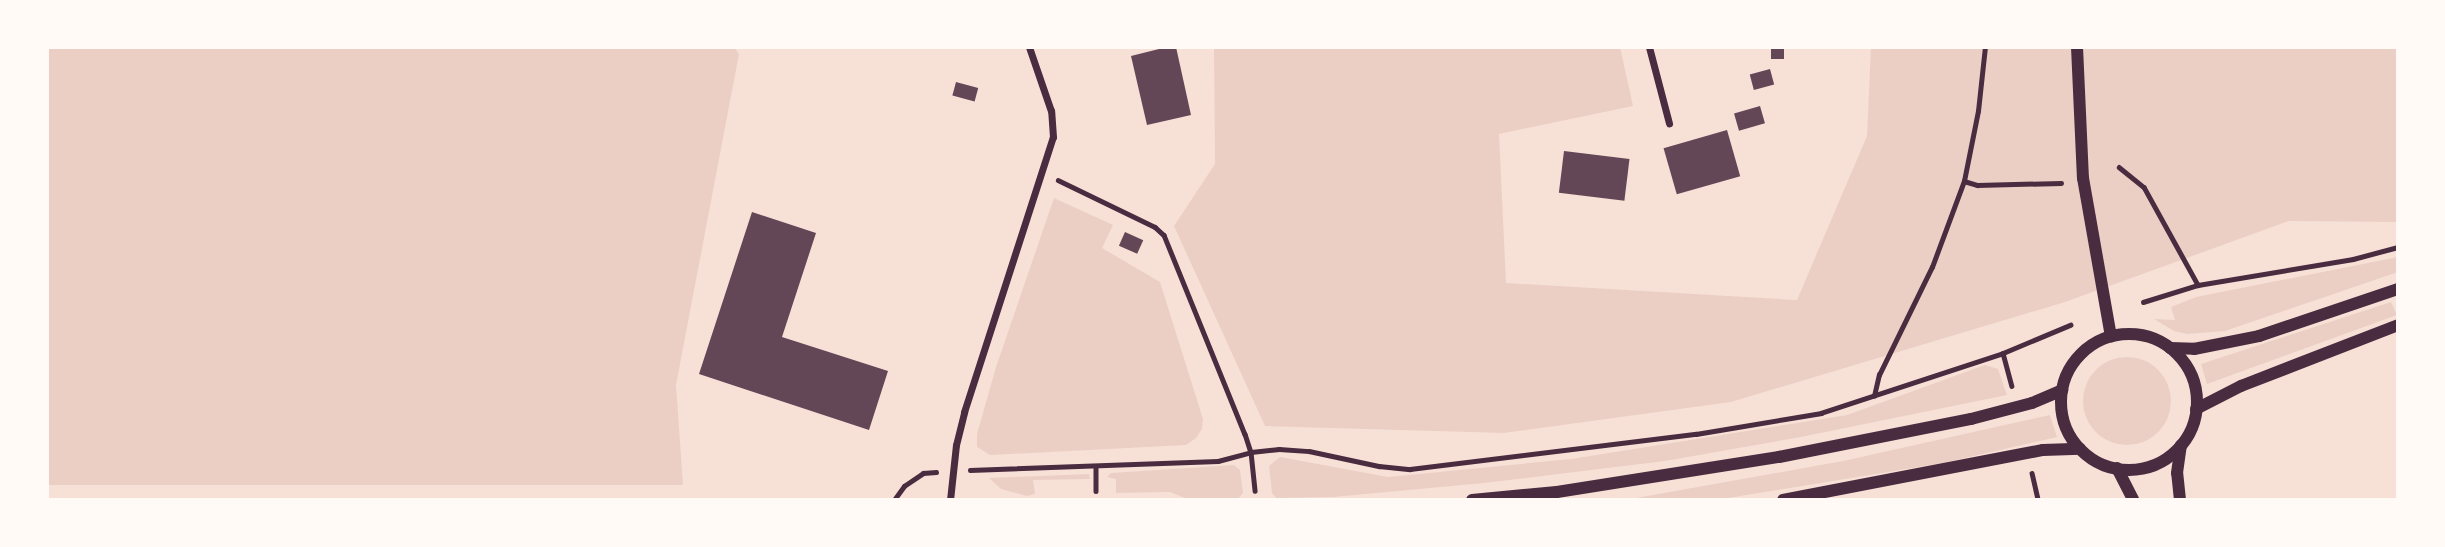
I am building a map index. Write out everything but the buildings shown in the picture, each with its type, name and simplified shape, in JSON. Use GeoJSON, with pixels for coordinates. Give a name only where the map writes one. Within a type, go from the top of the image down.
{"type":"FeatureCollection","features":[{"type":"Feature","properties":{"kind":"street"},"geometry":{"type":"LineString","coordinates":[[950,500],[964,412],[1053,137],[1051,111],[1029,47]]}},
{"type":"Feature","properties":{"kind":"street"},"geometry":{"type":"LineString","coordinates":[[1650,47],[1669,122]]}},
{"type":"Feature","properties":{"kind":"street"},"geometry":{"type":"LineString","coordinates":[[2077,47],[2083,177],[2111,337]]}},
{"type":"Feature","properties":{"kind":"street"},"geometry":{"type":"LineString","coordinates":[[2170,348],[2184,362],[2193,380],[2196,409],[2191,428],[2181,445],[2166,458],[2149,467],[2117,468],[2097,461],[2080,449],[2069,434],[2063,417],[2062,390],[2067,374],[2082,353],[2111,337],[2142,336],[2170,348],[2194,349],[2259,336],[2398,289]]}},
{"type":"Feature","properties":{"kind":"street"},"geometry":{"type":"LineString","coordinates":[[2196,409],[2241,386],[2398,325]]}},
{"type":"Feature","properties":{"kind":"street"},"geometry":{"type":"LineString","coordinates":[[1472,500],[1558,492],[1779,457],[1971,419],[2032,403],[2062,390]]}},
{"type":"Feature","properties":{"kind":"street"},"geometry":{"type":"LineString","coordinates":[[2180,500],[2177,473],[2181,445]]}},
{"type":"Feature","properties":{"kind":"street"},"geometry":{"type":"LineString","coordinates":[[1783,500],[2043,450],[2080,449]]}},
{"type":"Feature","properties":{"kind":"street"},"geometry":{"type":"LineString","coordinates":[[2117,468],[2133,500]]}},
{"type":"Feature","properties":{"kind":"path"},"geometry":{"type":"LineString","coordinates":[[1874,396],[1879,375],[1932,267],[1964,181],[1978,111],[1985,47]]}},
{"type":"Feature","properties":{"kind":"path"},"geometry":{"type":"LineString","coordinates":[[2119,167],[2144,187],[2198,285]]}},
{"type":"Feature","properties":{"kind":"path"},"geometry":{"type":"LineString","coordinates":[[1042,172],[1164,235],[1251,452],[1255,491]]}},
{"type":"Feature","properties":{"kind":"path"},"geometry":{"type":"LineString","coordinates":[[1964,181],[1977,185],[2060,183]]}},
{"type":"Feature","properties":{"kind":"path"},"geometry":{"type":"LineString","coordinates":[[2143,302],[2198,285],[2353,259],[2398,247]]}},
{"type":"Feature","properties":{"kind":"path"},"geometry":{"type":"LineString","coordinates":[[894,500],[904,486],[923,473],[953,470],[1217,461],[1251,452],[1309,451],[1379,467],[1410,469],[1696,434],[1821,413],[2003,353],[2070,325]]}},
{"type":"Feature","properties":{"kind":"path"},"geometry":{"type":"LineString","coordinates":[[2003,353],[2013,390]]}},
{"type":"Feature","properties":{"kind":"path"},"geometry":{"type":"LineString","coordinates":[[1096,466],[1096,491]]}},
{"type":"Feature","properties":{"kind":"path"},"geometry":{"type":"LineString","coordinates":[[2032,472],[2038,500]]}},
{"type":"Feature","properties":{"kind":"shaded area"},"geometry":{"type":"Polygon","coordinates":[[[47,47],[734,47],[739,54],[676,385],[683,485],[47,485],[47,47]]]}},
{"type":"Feature","properties":{"kind":"shaded area"},"geometry":{"type":"Polygon","coordinates":[[[1214,47],[1620,47],[1633,106],[1499,134],[1506,283],[1797,300],[1867,136],[1871,47],[2398,47],[2398,222],[2289,221],[2065,302],[1731,402],[1504,433],[1265,426],[1174,226],[1215,164],[1214,47]]]}},
{"type":"Feature","properties":{"kind":"shaded area"},"geometry":{"type":"Polygon","coordinates":[[[1054,198],[1113,225],[1102,248],[1160,282],[1203,419],[1202,429],[1196,438],[1186,445],[990,455],[977,447],[977,434],[996,367],[1054,198]]]}},
{"type":"Feature","properties":{"kind":"shaded area"},"geometry":{"type":"Polygon","coordinates":[[[2398,257],[2398,272],[2225,331],[2187,334],[2174,331],[2154,319],[2175,320],[2171,307],[2196,297],[2398,257]]]}},
{"type":"Feature","properties":{"kind":"shaded area"},"geometry":{"type":"Polygon","coordinates":[[[2391,302],[2397,315],[2207,384],[2201,364],[2391,302]]]}},
{"type":"Feature","properties":{"kind":"shaded area"},"geometry":{"type":"Polygon","coordinates":[[[2127,357],[2144,361],[2158,370],[2167,384],[2171,401],[2167,418],[2158,432],[2144,441],[2127,445],[2110,441],[2096,432],[2087,418],[2083,401],[2087,384],[2096,370],[2110,361],[2127,357]]]}},
{"type":"Feature","properties":{"kind":"shaded area"},"geometry":{"type":"Polygon","coordinates":[[[1985,365],[1998,369],[2007,395],[1801,437],[1665,461],[1484,483],[1333,497],[1276,498],[1272,493],[1269,466],[1280,457],[1388,477],[1571,459],[1847,415],[1985,365]]]}},
{"type":"Feature","properties":{"kind":"shaded area"},"geometry":{"type":"Polygon","coordinates":[[[2050,415],[2057,437],[1943,463],[1716,500],[1625,500],[1843,461],[2050,415]]]}},
{"type":"Feature","properties":{"kind":"shaded area"},"geometry":{"type":"Polygon","coordinates":[[[1234,465],[1240,470],[1243,493],[1238,499],[1185,498],[1170,492],[1116,493],[1116,479],[1107,477],[1111,473],[1234,465]]]}},
{"type":"Feature","properties":{"kind":"shaded area"},"geometry":{"type":"Polygon","coordinates":[[[1089,474],[1090,479],[1033,480],[1035,494],[1027,496],[1001,489],[989,478],[1089,474]]]}}]}
